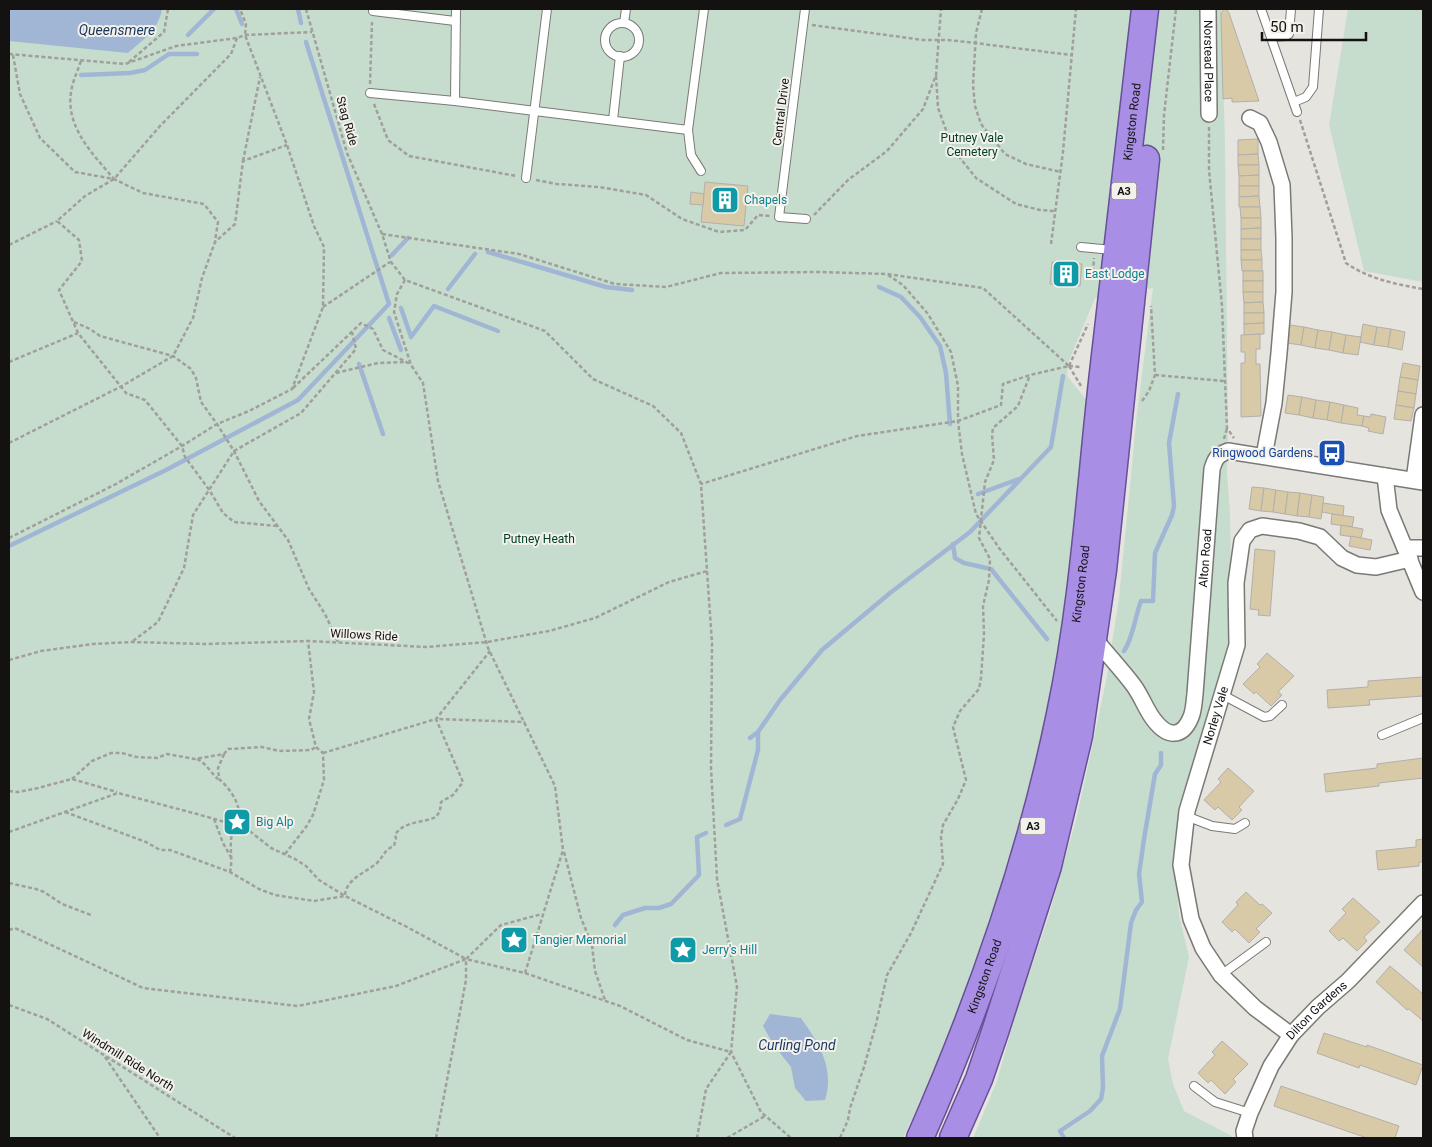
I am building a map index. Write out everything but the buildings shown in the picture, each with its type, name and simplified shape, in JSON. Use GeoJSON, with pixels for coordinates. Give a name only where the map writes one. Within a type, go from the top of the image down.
{"type":"FeatureCollection","features":[{"type":"Feature","properties":{"kind":"highway","name":"Kingston Road"},"geometry":{"type":"LineString","coordinates":[[920,1138],[972,1015],[1011,900],[1039,805],[1060,715],[1080,603],[1106,253],[1145,9]]}},
{"type":"Feature","properties":{"kind":"highway","name":"Kingston Road"},"geometry":{"type":"LineString","coordinates":[[953,1138],[979,1079],[1048,866],[1079,736],[1104,570],[1161,9]]}},
{"type":"Feature","properties":{"kind":"street","name":"Norstead Place"},"geometry":{"type":"LineString","coordinates":[[1208,9],[1209,114]]}},
{"type":"Feature","properties":{"kind":"street"},"geometry":{"type":"LineString","coordinates":[[1250,118],[1260,122],[1269,142],[1282,185],[1284,292],[1274,403],[1264,456]]}},
{"type":"Feature","properties":{"kind":"street"},"geometry":{"type":"LineString","coordinates":[[1419,481],[1423,415]]}},
{"type":"Feature","properties":{"kind":"street","name":"Alton Road"},"geometry":{"type":"LineString","coordinates":[[1094,638],[1134,686],[1147,710],[1162,729],[1172,734],[1180,732],[1185,728],[1192,716],[1195,694],[1212,469],[1216,458],[1220,454],[1228,452],[1241,453],[1419,481]]}},
{"type":"Feature","properties":{"kind":"street"},"geometry":{"type":"LineString","coordinates":[[1385,476],[1389,510],[1423,592]]}},
{"type":"Feature","properties":{"kind":"street","name":"Norley Vale"},"geometry":{"type":"LineString","coordinates":[[1291,1035],[1255,1008],[1221,975],[1203,948],[1190,919],[1181,865],[1186,816],[1237,645],[1236,582],[1242,541],[1250,530],[1262,526],[1299,531],[1320,537],[1342,558],[1357,565],[1376,567],[1423,548]]}},
{"type":"Feature","properties":{"kind":"street","name":"Dilton Gardens"},"geometry":{"type":"LineString","coordinates":[[1245,1138],[1244,1131],[1250,1113],[1271,1066],[1291,1035],[1318,1007],[1348,981],[1423,903]]}},
{"type":"Feature","properties":{"kind":"lane"},"geometry":{"type":"LineString","coordinates":[[455,101],[456,9]]}},
{"type":"Feature","properties":{"kind":"lane"},"geometry":{"type":"LineString","coordinates":[[526,178],[547,9]]}},
{"type":"Feature","properties":{"kind":"lane"},"geometry":{"type":"LineString","coordinates":[[624,23],[626,9]]}},
{"type":"Feature","properties":{"kind":"lane"},"geometry":{"type":"LineString","coordinates":[[701,171],[691,155],[688,130],[704,9]]}},
{"type":"Feature","properties":{"kind":"lane","name":"Central Drive"},"geometry":{"type":"LineString","coordinates":[[805,9],[779,217],[808,219]]}},
{"type":"Feature","properties":{"kind":"lane"},"geometry":{"type":"LineString","coordinates":[[1261,9],[1297,112]]}},
{"type":"Feature","properties":{"kind":"lane"},"geometry":{"type":"LineString","coordinates":[[1271,38],[1289,34],[1291,28],[1291,9]]}},
{"type":"Feature","properties":{"kind":"lane"},"geometry":{"type":"LineString","coordinates":[[1294,102],[1306,97],[1312,87],[1319,9]]}},
{"type":"Feature","properties":{"kind":"lane"},"geometry":{"type":"LineString","coordinates":[[373,11],[455,22]]}},
{"type":"Feature","properties":{"kind":"lane"},"geometry":{"type":"LineString","coordinates":[[624,23],[636,30],[638,40],[637,46],[630,54],[620,56],[614,54],[606,46],[606,35],[612,26],[624,23]]}},
{"type":"Feature","properties":{"kind":"lane"},"geometry":{"type":"LineString","coordinates":[[613,120],[620,56]]}},
{"type":"Feature","properties":{"kind":"lane"},"geometry":{"type":"LineString","coordinates":[[370,93],[534,110],[688,130]]}},
{"type":"Feature","properties":{"kind":"lane"},"geometry":{"type":"LineString","coordinates":[[1081,247],[1106,253]]}},
{"type":"Feature","properties":{"kind":"lane"},"geometry":{"type":"LineString","coordinates":[[1221,694],[1264,717],[1270,716],[1282,705]]}},
{"type":"Feature","properties":{"kind":"lane"},"geometry":{"type":"LineString","coordinates":[[1382,735],[1423,718]]}},
{"type":"Feature","properties":{"kind":"lane"},"geometry":{"type":"LineString","coordinates":[[1186,816],[1212,826],[1235,829],[1245,823]]}},
{"type":"Feature","properties":{"kind":"lane"},"geometry":{"type":"LineString","coordinates":[[1221,975],[1266,942]]}},
{"type":"Feature","properties":{"kind":"lane"},"geometry":{"type":"LineString","coordinates":[[1194,1086],[1215,1102],[1250,1113]]}},
{"type":"Feature","properties":{"kind":"path"},"geometry":{"type":"LineString","coordinates":[[125,64],[164,32],[168,9]]}},
{"type":"Feature","properties":{"kind":"path"},"geometry":{"type":"LineString","coordinates":[[240,9],[246,24],[245,35],[287,145],[314,226],[324,247],[323,307],[292,390]]}},
{"type":"Feature","properties":{"kind":"path","name":"Stag Ride"},"geometry":{"type":"LineString","coordinates":[[306,9],[347,153],[382,234],[390,262]]}},
{"type":"Feature","properties":{"kind":"path"},"geometry":{"type":"LineString","coordinates":[[941,9],[936,75],[938,108],[953,149],[976,178],[1016,204],[1055,212]]}},
{"type":"Feature","properties":{"kind":"path"},"geometry":{"type":"LineString","coordinates":[[982,9],[975,43],[973,85],[975,106],[981,124],[1005,154],[1026,164],[1060,172]]}},
{"type":"Feature","properties":{"kind":"path"},"geometry":{"type":"LineString","coordinates":[[1051,244],[1076,9]]}},
{"type":"Feature","properties":{"kind":"path"},"geometry":{"type":"LineString","coordinates":[[803,24],[923,40],[975,43],[1071,55]]}},
{"type":"Feature","properties":{"kind":"path"},"geometry":{"type":"LineString","coordinates":[[9,54],[125,64],[176,46],[237,38],[245,35],[312,32]]}},
{"type":"Feature","properties":{"kind":"path"},"geometry":{"type":"LineString","coordinates":[[9,244],[57,221],[85,196],[114,179],[160,126],[231,54],[237,38]]}},
{"type":"Feature","properties":{"kind":"path"},"geometry":{"type":"LineString","coordinates":[[9,443],[122,386],[173,356],[194,318],[202,278],[215,242],[218,222],[204,204],[143,193],[114,179],[75,172],[40,138],[20,94],[13,55]]}},
{"type":"Feature","properties":{"kind":"path"},"geometry":{"type":"LineString","coordinates":[[81,61],[71,88],[70,113],[83,142],[114,179]]}},
{"type":"Feature","properties":{"kind":"path"},"geometry":{"type":"LineString","coordinates":[[215,242],[235,224],[243,161],[261,75]]}},
{"type":"Feature","properties":{"kind":"path"},"geometry":{"type":"LineString","coordinates":[[808,219],[848,180],[893,144],[923,109],[936,75]]}},
{"type":"Feature","properties":{"kind":"path"},"geometry":{"type":"LineString","coordinates":[[1297,112],[1346,262],[1357,271],[1384,282],[1423,289]]}},
{"type":"Feature","properties":{"kind":"path"},"geometry":{"type":"LineString","coordinates":[[1209,114],[1209,170],[1222,306],[1227,428],[1239,446],[1241,453]]}},
{"type":"Feature","properties":{"kind":"path"},"geometry":{"type":"LineString","coordinates":[[243,161],[287,145]]}},
{"type":"Feature","properties":{"kind":"path"},"geometry":{"type":"LineString","coordinates":[[57,221],[79,240],[82,261],[59,290],[78,333],[126,393],[145,400],[182,446],[185,457],[210,491],[223,513],[234,522],[277,526]]}},
{"type":"Feature","properties":{"kind":"path"},"geometry":{"type":"LineString","coordinates":[[382,234],[519,254],[614,284],[666,287],[721,272],[819,272],[887,274],[983,288],[1069,366],[1082,388]]}},
{"type":"Feature","properties":{"kind":"path"},"geometry":{"type":"LineString","coordinates":[[1094,278],[1093,271],[1106,253]]}},
{"type":"Feature","properties":{"kind":"path"},"geometry":{"type":"LineString","coordinates":[[323,307],[390,262],[405,280],[545,331],[593,379],[653,406],[681,433],[701,484],[712,643],[711,768],[717,879],[737,987],[731,1052],[706,1089],[697,1138]]}},
{"type":"Feature","properties":{"kind":"path"},"geometry":{"type":"LineString","coordinates":[[887,274],[903,285],[928,314],[951,352],[958,386],[958,421],[964,464],[972,499],[980,522],[1058,622]]}},
{"type":"Feature","properties":{"kind":"path"},"geometry":{"type":"LineString","coordinates":[[405,280],[397,294],[394,312],[412,365],[423,383],[438,481],[490,651],[556,786],[564,850],[582,918],[592,945],[595,970],[606,1001]]}},
{"type":"Feature","properties":{"kind":"path"},"geometry":{"type":"LineString","coordinates":[[1147,300],[1152,307],[1154,375],[1149,391]]}},
{"type":"Feature","properties":{"kind":"path"},"geometry":{"type":"LineString","coordinates":[[1069,366],[1091,316]]}},
{"type":"Feature","properties":{"kind":"path"},"geometry":{"type":"LineString","coordinates":[[73,322],[90,329],[100,336],[173,356],[191,369],[196,378],[201,402],[234,451],[259,501],[288,540],[309,589],[325,614],[339,643]]}},
{"type":"Feature","properties":{"kind":"path"},"geometry":{"type":"LineString","coordinates":[[9,538],[116,484],[217,424],[292,390],[362,323],[373,329],[383,350],[412,365]]}},
{"type":"Feature","properties":{"kind":"path"},"geometry":{"type":"LineString","coordinates":[[132,642],[158,622],[184,568],[193,515],[234,451],[302,413],[356,349],[352,332]]}},
{"type":"Feature","properties":{"kind":"path"},"geometry":{"type":"LineString","coordinates":[[9,362],[78,333]]}},
{"type":"Feature","properties":{"kind":"path"},"geometry":{"type":"LineString","coordinates":[[335,373],[378,363],[406,362]]}},
{"type":"Feature","properties":{"kind":"path"},"geometry":{"type":"LineString","coordinates":[[701,484],[857,436],[958,421],[1001,405],[1004,384],[1030,375],[1069,366],[1080,367]]}},
{"type":"Feature","properties":{"kind":"path"},"geometry":{"type":"LineString","coordinates":[[840,1138],[848,1120],[873,1033],[887,975],[911,934],[943,864],[941,837],[943,826],[966,780],[954,727],[960,711],[979,689],[981,678],[984,634],[983,606],[989,580],[990,559],[979,538],[985,482],[994,460],[993,428],[1018,406],[1030,375]]}},
{"type":"Feature","properties":{"kind":"path"},"geometry":{"type":"LineString","coordinates":[[1154,375],[1224,381]]}},
{"type":"Feature","properties":{"kind":"path","name":"Willows Ride"},"geometry":{"type":"LineString","coordinates":[[9,660],[42,652],[94,644],[132,642],[205,644],[308,641],[426,647],[487,642],[549,631],[595,618],[669,582],[707,571]]}},
{"type":"Feature","properties":{"kind":"path"},"geometry":{"type":"LineString","coordinates":[[285,854],[313,815],[324,780],[323,753],[316,747],[309,719],[314,692],[308,641]]}},
{"type":"Feature","properties":{"kind":"path"},"geometry":{"type":"LineString","coordinates":[[436,719],[490,651]]}},
{"type":"Feature","properties":{"kind":"path"},"geometry":{"type":"LineString","coordinates":[[323,753],[436,719],[525,722]]}},
{"type":"Feature","properties":{"kind":"path"},"geometry":{"type":"LineString","coordinates":[[345,896],[345,891],[355,878],[374,865],[387,849],[394,846],[395,835],[399,830],[410,823],[436,817],[440,811],[441,802],[453,795],[463,782],[436,719]]}},
{"type":"Feature","properties":{"kind":"path"},"geometry":{"type":"LineString","coordinates":[[219,779],[218,768],[228,749],[262,747],[280,751],[311,750],[316,747]]}},
{"type":"Feature","properties":{"kind":"path"},"geometry":{"type":"LineString","coordinates":[[9,791],[18,792],[72,779],[92,761],[111,753],[122,752],[136,757],[149,758],[157,758],[167,754],[195,759],[205,764],[209,771],[227,786],[237,805],[238,820],[231,835],[232,860],[230,872]]}},
{"type":"Feature","properties":{"kind":"path"},"geometry":{"type":"LineString","coordinates":[[195,759],[224,754]]}},
{"type":"Feature","properties":{"kind":"path"},"geometry":{"type":"LineString","coordinates":[[72,779],[246,828],[271,848],[306,866],[319,880],[345,896],[466,959],[526,973],[606,1001],[620,1006],[687,1040],[731,1052],[761,1112],[791,1138]]}},
{"type":"Feature","properties":{"kind":"path"},"geometry":{"type":"LineString","coordinates":[[9,832],[118,792]]}},
{"type":"Feature","properties":{"kind":"path"},"geometry":{"type":"LineString","coordinates":[[65,812],[146,842],[160,850],[170,850],[230,872],[258,889],[287,898],[314,901],[345,896]]}},
{"type":"Feature","properties":{"kind":"path"},"geometry":{"type":"LineString","coordinates":[[214,819],[223,844],[232,860]]}},
{"type":"Feature","properties":{"kind":"path"},"geometry":{"type":"LineString","coordinates":[[526,973],[542,914],[564,850]]}},
{"type":"Feature","properties":{"kind":"path"},"geometry":{"type":"LineString","coordinates":[[9,884],[44,892],[62,904],[91,916]]}},
{"type":"Feature","properties":{"kind":"path"},"geometry":{"type":"LineString","coordinates":[[9,930],[15,928],[143,988],[298,1006],[396,986],[466,959],[501,925],[542,914]]}},
{"type":"Feature","properties":{"kind":"path"},"geometry":{"type":"LineString","coordinates":[[436,1138],[466,980],[466,959]]}},
{"type":"Feature","properties":{"kind":"path","name":"Windmill Ride North"},"geometry":{"type":"LineString","coordinates":[[9,1005],[47,1019],[235,1138]]}},
{"type":"Feature","properties":{"kind":"path"},"geometry":{"type":"LineString","coordinates":[[104,1055],[160,1138]]}},
{"type":"Feature","properties":{"kind":"path"},"geometry":{"type":"LineString","coordinates":[[727,1138],[765,1116]]}},
{"type":"Feature","properties":{"kind":"green space","name":"Putney Heath"},"geometry":{"type":"Polygon","coordinates":[[[9,9],[1221,9],[1225,142],[1227,473],[1230,511],[1232,635],[1189,776],[1175,856],[1179,915],[1189,957],[1168,1059],[1173,1084],[1184,1111],[1230,1135],[1232,1138],[973,1138],[997,1081],[1016,1013],[1049,915],[1076,820],[1091,752],[1107,676],[1119,598],[1137,413],[1153,288],[1095,298],[1068,363],[1067,376],[1088,402],[1062,628],[1046,710],[1016,835],[977,959],[930,1079],[903,1138],[9,1138],[9,9]]]}},
{"type":"Feature","properties":{"kind":"green space"},"geometry":{"type":"Polygon","coordinates":[[[1348,9],[1423,9],[1423,282],[1364,271],[1329,125],[1348,9]]]}},
{"type":"Feature","properties":{"kind":"water","name":"Queensmere"},"geometry":{"type":"Polygon","coordinates":[[[9,9],[162,9],[154,28],[145,39],[128,53],[9,41],[9,9]]]}},
{"type":"Feature","properties":{"kind":"water","name":"Curling Pond"},"geometry":{"type":"Polygon","coordinates":[[[770,1014],[801,1018],[814,1037],[827,1067],[828,1089],[825,1100],[806,1101],[795,1088],[791,1067],[773,1044],[763,1026],[770,1014]]]}},
{"type":"Feature","properties":{"kind":"waterway"},"geometry":{"type":"LineString","coordinates":[[188,35],[214,9]]}},
{"type":"Feature","properties":{"kind":"waterway"},"geometry":{"type":"LineString","coordinates":[[236,9],[242,24]]}},
{"type":"Feature","properties":{"kind":"waterway"},"geometry":{"type":"LineString","coordinates":[[298,9],[301,23]]}},
{"type":"Feature","properties":{"kind":"waterway"},"geometry":{"type":"LineString","coordinates":[[9,546],[166,470],[298,400],[389,304],[306,42]]}},
{"type":"Feature","properties":{"kind":"waterway"},"geometry":{"type":"LineString","coordinates":[[81,75],[130,73],[145,70],[169,54],[197,54]]}},
{"type":"Feature","properties":{"kind":"waterway"},"geometry":{"type":"LineString","coordinates":[[392,255],[408,238]]}},
{"type":"Feature","properties":{"kind":"waterway"},"geometry":{"type":"LineString","coordinates":[[488,252],[606,287],[632,290]]}},
{"type":"Feature","properties":{"kind":"waterway"},"geometry":{"type":"LineString","coordinates":[[448,289],[475,254]]}},
{"type":"Feature","properties":{"kind":"waterway"},"geometry":{"type":"LineString","coordinates":[[879,287],[901,297],[920,317],[940,346],[946,373],[950,424]]}},
{"type":"Feature","properties":{"kind":"waterway"},"geometry":{"type":"LineString","coordinates":[[401,308],[411,337],[434,306],[498,331]]}},
{"type":"Feature","properties":{"kind":"waterway"},"geometry":{"type":"LineString","coordinates":[[389,318],[401,350]]}},
{"type":"Feature","properties":{"kind":"waterway"},"geometry":{"type":"LineString","coordinates":[[359,364],[383,434]]}},
{"type":"Feature","properties":{"kind":"waterway"},"geometry":{"type":"LineString","coordinates":[[750,738],[758,732],[780,700],[822,650],[890,593],[970,532],[1051,447],[1063,376]]}},
{"type":"Feature","properties":{"kind":"waterway"},"geometry":{"type":"LineString","coordinates":[[1124,651],[1132,634],[1141,601],[1153,601],[1155,553],[1172,515],[1174,506],[1169,443],[1178,394]]}},
{"type":"Feature","properties":{"kind":"waterway"},"geometry":{"type":"LineString","coordinates":[[978,494],[1019,479]]}},
{"type":"Feature","properties":{"kind":"waterway"},"geometry":{"type":"LineString","coordinates":[[953,544],[955,558],[964,563],[991,569],[1047,639]]}},
{"type":"Feature","properties":{"kind":"waterway"},"geometry":{"type":"LineString","coordinates":[[726,825],[740,819],[758,750],[758,732]]}},
{"type":"Feature","properties":{"kind":"waterway"},"geometry":{"type":"LineString","coordinates":[[1064,1138],[1060,1131],[1090,1111],[1101,1099],[1103,1088],[1102,1056],[1120,1009],[1131,923],[1136,910],[1142,902],[1139,874],[1155,774],[1161,765],[1161,753]]}},
{"type":"Feature","properties":{"kind":"waterway"},"geometry":{"type":"LineString","coordinates":[[615,925],[623,915],[645,908],[659,908],[671,904],[699,875],[697,837],[706,833]]}},
{"type":"Feature","properties":{"kind":"place","name":"Chapels"},"geometry":{"type":"Point","coordinates":[725,200]}},
{"type":"Feature","properties":{"kind":"place","name":"East Lodge"},"geometry":{"type":"Point","coordinates":[1066,274]}},
{"type":"Feature","properties":{"kind":"place","name":"Ringwood Gardens"},"geometry":{"type":"Point","coordinates":[1332,453]}},
{"type":"Feature","properties":{"kind":"place","name":"Big Alp"},"geometry":{"type":"Point","coordinates":[237,822]}},
{"type":"Feature","properties":{"kind":"place","name":"Tangier Memorial"},"geometry":{"type":"Point","coordinates":[514,940]}},
{"type":"Feature","properties":{"kind":"place","name":"Jerry's Hill"},"geometry":{"type":"Point","coordinates":[683,950]}},
{"type":"Feature","properties":{"kind":"park label","name":"Putney Vale Cemetery"},"geometry":{"type":"Point","coordinates":[972,145]}}]}
